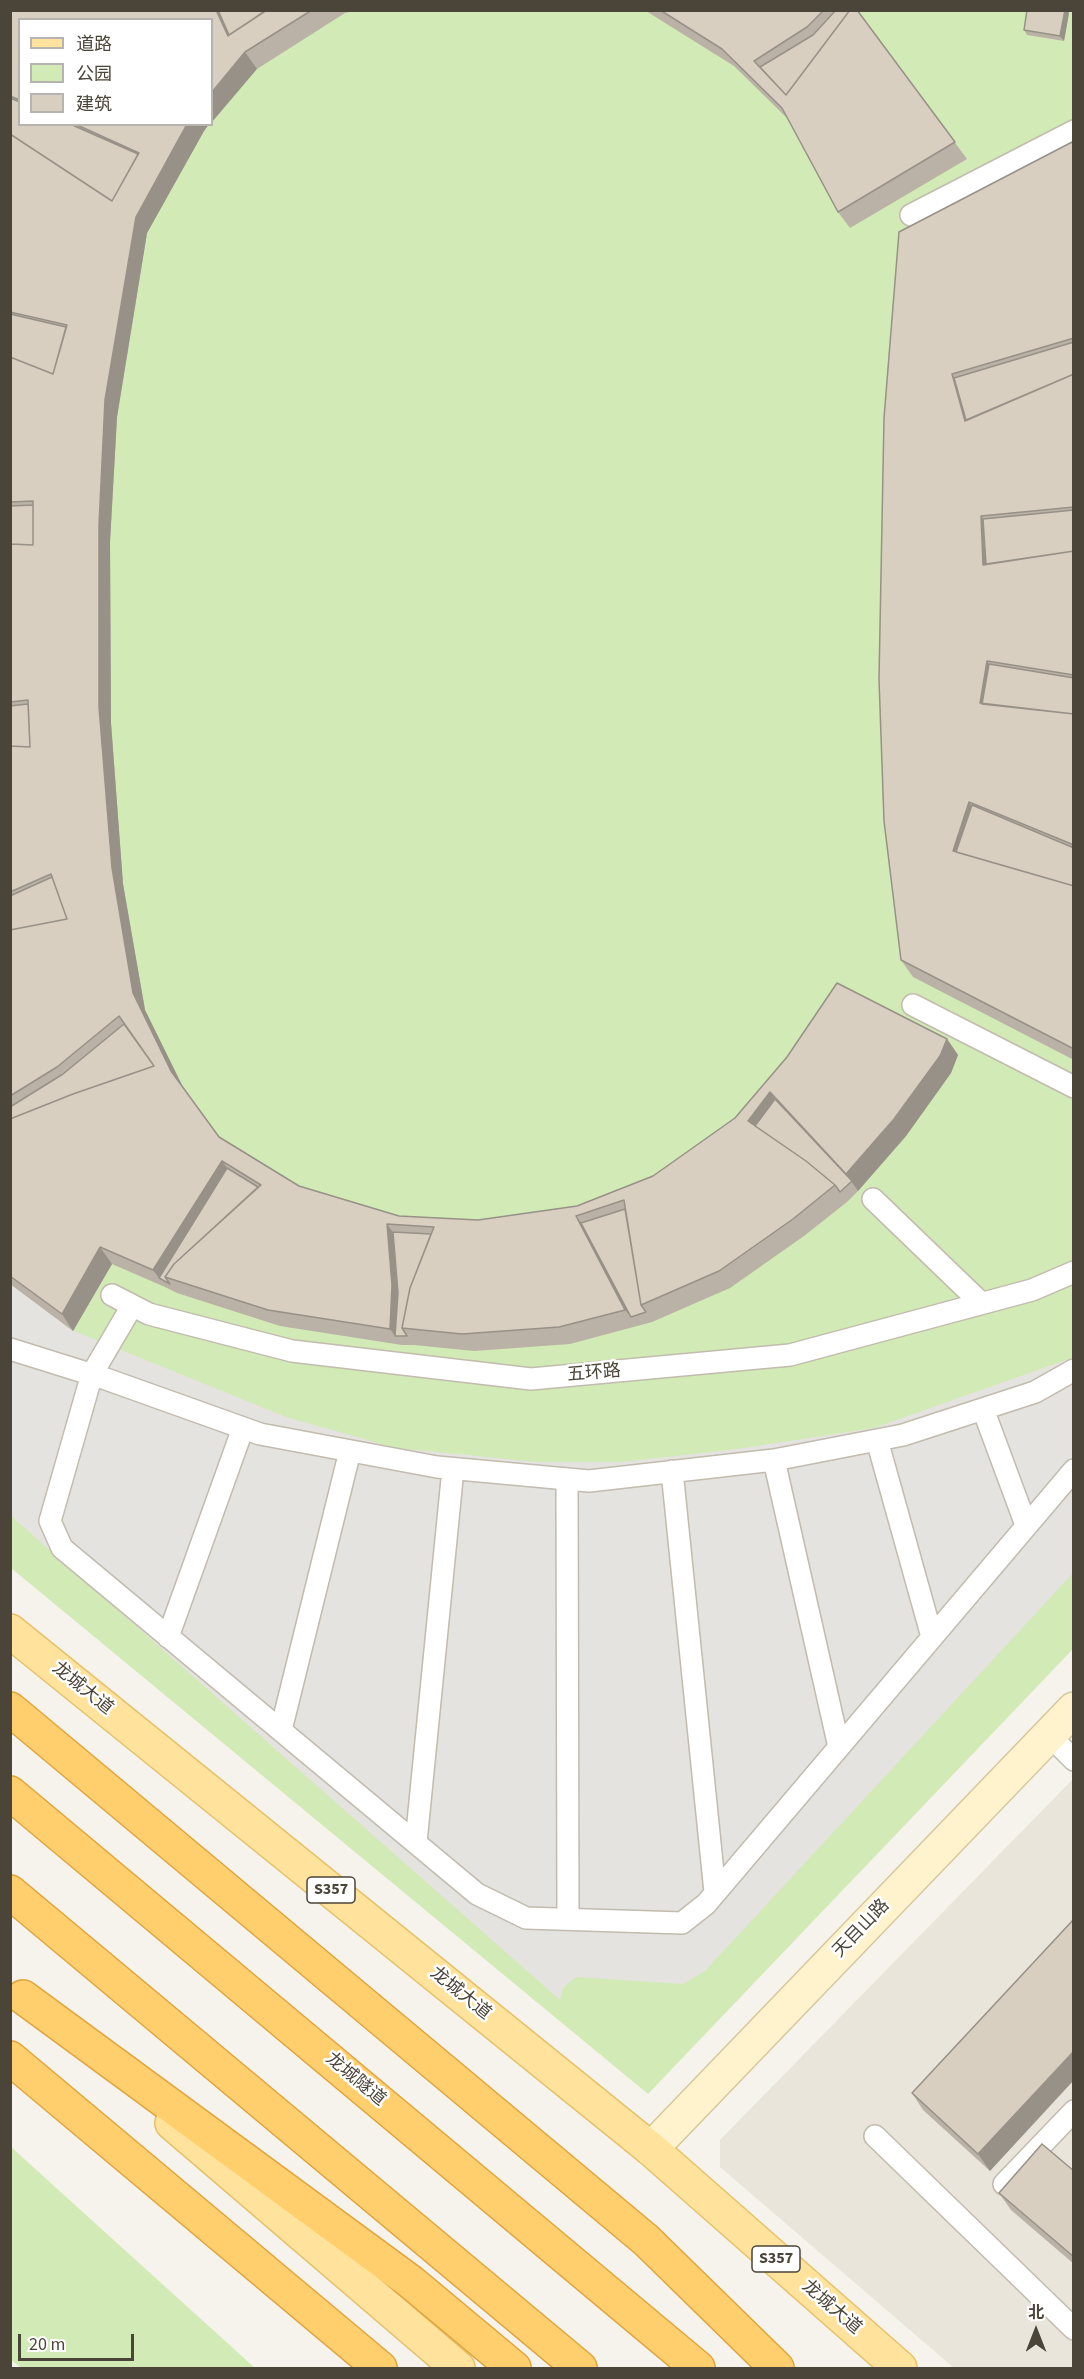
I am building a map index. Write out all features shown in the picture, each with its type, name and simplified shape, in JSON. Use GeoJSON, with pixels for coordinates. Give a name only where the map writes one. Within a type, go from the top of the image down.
{"type":"FeatureCollection","features":[{"type":"Feature","properties":{"kind":"highway"},"geometry":{"type":"LineString","coordinates":[[10,1708],[646,2240],[777,2368]]}},
{"type":"Feature","properties":{"kind":"highway","name":"龙城隧道"},"geometry":{"type":"LineString","coordinates":[[10,1793],[698,2368]]}},
{"type":"Feature","properties":{"kind":"highway"},"geometry":{"type":"LineString","coordinates":[[10,1892],[580,2368]]}},
{"type":"Feature","properties":{"kind":"highway"},"geometry":{"type":"LineString","coordinates":[[17,1992],[411,2282],[513,2368]]}},
{"type":"Feature","properties":{"kind":"highway"},"geometry":{"type":"LineString","coordinates":[[10,2058],[380,2368]]}},
{"type":"Feature","properties":{"kind":"main road","name":"龙城大道"},"geometry":{"type":"LineString","coordinates":[[10,1631],[651,2149],[900,2368]]}},
{"type":"Feature","properties":{"kind":"main road"},"geometry":{"type":"LineString","coordinates":[[17,1992],[386,2303],[458,2368]]}},
{"type":"Feature","properties":{"kind":"street","name":"天目山路"},"geometry":{"type":"LineString","coordinates":[[651,2149],[1074,1709]]}},
{"type":"Feature","properties":{"kind":"lane"},"geometry":{"type":"LineString","coordinates":[[911,216],[1074,131]]}},
{"type":"Feature","properties":{"kind":"lane"},"geometry":{"type":"LineString","coordinates":[[913,1005],[1074,1087]]}},
{"type":"Feature","properties":{"kind":"lane"},"geometry":{"type":"LineString","coordinates":[[873,1199],[981,1303]]}},
{"type":"Feature","properties":{"kind":"lane","name":"五环路"},"geometry":{"type":"LineString","coordinates":[[112,1295],[149,1314],[292,1351],[531,1380],[790,1355],[1032,1290],[1074,1272]]}},
{"type":"Feature","properties":{"kind":"lane"},"geometry":{"type":"LineString","coordinates":[[132,1306],[92,1374],[50,1521],[62,1548],[477,1894],[526,1918],[682,1923],[706,1904],[1074,1470]]}},
{"type":"Feature","properties":{"kind":"lane"},"geometry":{"type":"LineString","coordinates":[[10,1349],[92,1374],[243,1428],[350,1451],[453,1469],[589,1481],[774,1460],[903,1435],[1035,1392],[1074,1370]]}},
{"type":"Feature","properties":{"kind":"lane"},"geometry":{"type":"LineString","coordinates":[[983,1409],[1026,1525]]}},
{"type":"Feature","properties":{"kind":"lane"},"geometry":{"type":"LineString","coordinates":[[168,1637],[243,1428]]}},
{"type":"Feature","properties":{"kind":"lane"},"geometry":{"type":"LineString","coordinates":[[877,1440],[932,1637]]}},
{"type":"Feature","properties":{"kind":"lane"},"geometry":{"type":"LineString","coordinates":[[281,1730],[350,1451]]}},
{"type":"Feature","properties":{"kind":"lane"},"geometry":{"type":"LineString","coordinates":[[774,1460],[839,1747]]}},
{"type":"Feature","properties":{"kind":"lane"},"geometry":{"type":"LineString","coordinates":[[416,1842],[453,1469]]}},
{"type":"Feature","properties":{"kind":"lane"},"geometry":{"type":"LineString","coordinates":[[672,1471],[716,1893]]}},
{"type":"Feature","properties":{"kind":"lane"},"geometry":{"type":"LineString","coordinates":[[567,1479],[568,1919]]}},
{"type":"Feature","properties":{"kind":"lane"},"geometry":{"type":"LineString","coordinates":[[1049,1735],[1074,1760]]}},
{"type":"Feature","properties":{"kind":"lane"},"geometry":{"type":"LineString","coordinates":[[1004,2184],[1069,2125]]}},
{"type":"Feature","properties":{"kind":"lane"},"geometry":{"type":"LineString","coordinates":[[875,2136],[1074,2329]]}},
{"type":"Feature","properties":{"kind":"shaded area"},"geometry":{"type":"Polygon","coordinates":[[[11,1284],[74,1331],[286,1417],[396,1448],[537,1462],[622,1462],[737,1449],[874,1428],[1066,1360],[1073,1362],[1073,1573],[705,1971],[683,1984],[576,1977],[564,1987],[560,2000],[11,1516],[11,1284]]]}},
{"type":"Feature","properties":{"kind":"shaded area"},"geometry":{"type":"Polygon","coordinates":[[[1073,1779],[1073,2368],[954,2368],[720,2167],[720,2140],[1073,1779]]]}},
{"type":"Feature","properties":{"kind":"green space"},"geometry":{"type":"Polygon","coordinates":[[[10,11],[1073,11],[1073,1649],[648,2094],[11,1568],[10,11]]]}},
{"type":"Feature","properties":{"kind":"green space"},"geometry":{"type":"Polygon","coordinates":[[[10,2147],[255,2368],[21,2368],[10,2359],[10,2147]]]}},
{"type":"Feature","properties":{"kind":"building"},"geometry":{"type":"Polygon","coordinates":[[[10,10],[216,10],[228,36],[266,10],[312,10],[245,52],[213,91],[213,18],[18,18],[18,99],[10,96],[10,10]]]}},
{"type":"Feature","properties":{"kind":"building"},"geometry":{"type":"Polygon","coordinates":[[[218,10],[263,10],[264,12],[229,35],[218,10]]]}},
{"type":"Feature","properties":{"kind":"building"},"geometry":{"type":"Polygon","coordinates":[[[660,10],[824,10],[807,27],[754,61],[786,95],[850,10],[857,10],[955,142],[838,212],[782,108],[722,49],[660,10]]]}},
{"type":"Feature","properties":{"kind":"building"},"geometry":{"type":"Polygon","coordinates":[[[836,10],[850,10],[786,95],[760,67],[813,35],[836,10]]]}},
{"type":"Feature","properties":{"kind":"building"},"geometry":{"type":"Polygon","coordinates":[[[1027,10],[1065,10],[1060,36],[1024,30],[1027,10]]]}},
{"type":"Feature","properties":{"kind":"building"},"geometry":{"type":"Polygon","coordinates":[[[10,98],[18,101],[18,126],[75,126],[138,154],[112,201],[10,134],[10,98]]]}},
{"type":"Feature","properties":{"kind":"building"},"geometry":{"type":"Polygon","coordinates":[[[79,126],[186,126],[136,217],[105,400],[99,525],[99,707],[112,868],[133,993],[171,1071],[219,1137],[299,1186],[399,1216],[478,1220],[577,1206],[653,1176],[735,1118],[787,1057],[837,983],[947,1039],[940,1056],[894,1119],[846,1174],[770,1092],[748,1121],[806,1161],[835,1185],[793,1219],[719,1271],[641,1305],[624,1200],[576,1216],[625,1310],[559,1327],[462,1334],[402,1328],[410,1288],[434,1227],[387,1224],[392,1285],[390,1329],[268,1310],[165,1277],[174,1264],[261,1185],[222,1161],[153,1270],[100,1247],[62,1314],[10,1276],[10,1119],[154,1066],[119,1016],[57,1067],[10,1096],[10,930],[67,919],[51,874],[10,892],[10,746],[30,747],[28,700],[10,702],[10,544],[33,545],[33,501],[10,502],[10,357],[53,374],[67,325],[10,312],[10,134],[112,201],[139,153],[79,126]]]}},
{"type":"Feature","properties":{"kind":"building"},"geometry":{"type":"Polygon","coordinates":[[[1074,141],[1074,338],[952,374],[965,421],[1074,374],[1074,507],[981,516],[983,565],[1074,551],[1074,675],[987,661],[980,703],[1074,714],[1074,845],[969,802],[953,851],[1074,886],[1074,1049],[901,960],[884,821],[879,679],[884,418],[899,232],[1074,141]]]}},
{"type":"Feature","properties":{"kind":"building"},"geometry":{"type":"Polygon","coordinates":[[[10,314],[66,327],[53,374],[10,357],[10,314]]]}},
{"type":"Feature","properties":{"kind":"building"},"geometry":{"type":"Polygon","coordinates":[[[1074,342],[1074,374],[966,420],[954,378],[1074,342]]]}},
{"type":"Feature","properties":{"kind":"building"},"geometry":{"type":"Polygon","coordinates":[[[33,505],[33,545],[10,544],[10,506],[33,505]]]}},
{"type":"Feature","properties":{"kind":"building"},"geometry":{"type":"Polygon","coordinates":[[[1074,510],[1074,551],[986,564],[983,519],[1074,510]]]}},
{"type":"Feature","properties":{"kind":"building"},"geometry":{"type":"Polygon","coordinates":[[[989,664],[1074,678],[1074,714],[982,704],[989,664]]]}},
{"type":"Feature","properties":{"kind":"building"},"geometry":{"type":"Polygon","coordinates":[[[28,704],[30,747],[10,746],[10,706],[28,704]]]}},
{"type":"Feature","properties":{"kind":"building"},"geometry":{"type":"Polygon","coordinates":[[[972,805],[1074,848],[1074,886],[956,852],[972,805]]]}},
{"type":"Feature","properties":{"kind":"building"},"geometry":{"type":"Polygon","coordinates":[[[52,877],[67,919],[10,930],[10,896],[52,877]]]}},
{"type":"Feature","properties":{"kind":"building"},"geometry":{"type":"Polygon","coordinates":[[[124,1024],[154,1066],[10,1119],[10,1107],[63,1074],[124,1024]]]}},
{"type":"Feature","properties":{"kind":"building"},"geometry":{"type":"Polygon","coordinates":[[[775,1099],[852,1181],[840,1192],[835,1185],[806,1161],[755,1126],[775,1099]]]}},
{"type":"Feature","properties":{"kind":"building"},"geometry":{"type":"Polygon","coordinates":[[[227,1168],[258,1187],[174,1264],[165,1277],[170,1284],[159,1278],[227,1168]]]}},
{"type":"Feature","properties":{"kind":"building"},"geometry":{"type":"Polygon","coordinates":[[[625,1209],[641,1305],[646,1312],[631,1317],[581,1223],[625,1209]]]}},
{"type":"Feature","properties":{"kind":"building"},"geometry":{"type":"Polygon","coordinates":[[[393,1232],[431,1234],[410,1288],[402,1328],[407,1336],[395,1336],[398,1293],[393,1232]]]}},
{"type":"Feature","properties":{"kind":"building"},"geometry":{"type":"Polygon","coordinates":[[[1074,1919],[1074,2051],[978,2154],[912,2093],[1074,1919]]]}},
{"type":"Feature","properties":{"kind":"building"},"geometry":{"type":"Polygon","coordinates":[[[1042,2144],[1074,2171],[1074,2257],[999,2193],[1042,2144]]]}}]}
